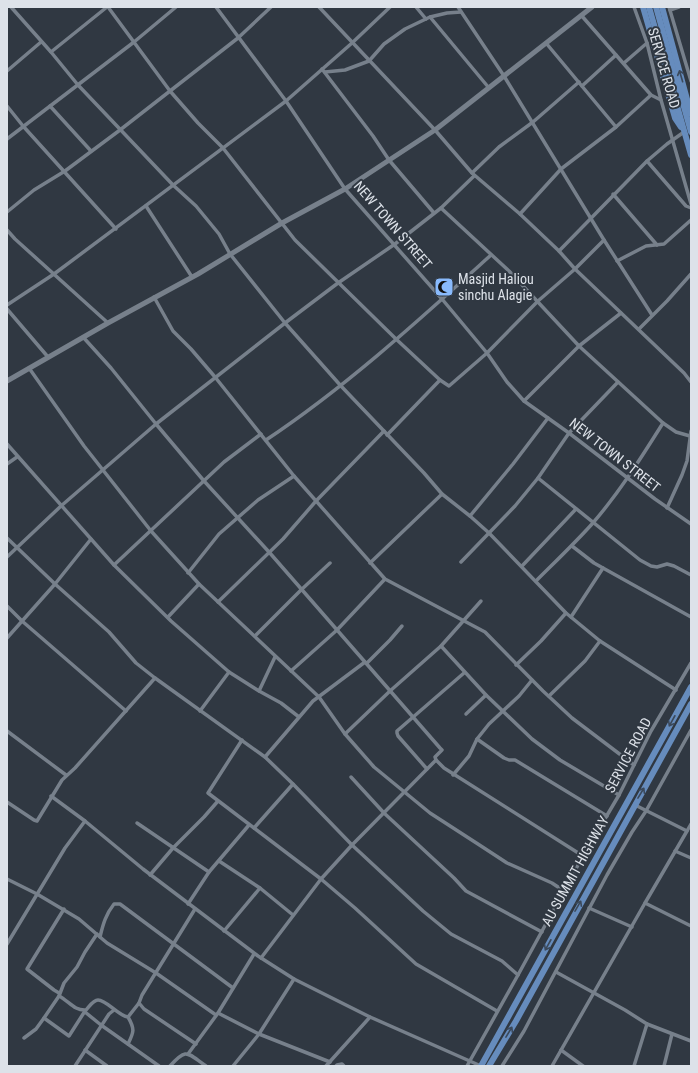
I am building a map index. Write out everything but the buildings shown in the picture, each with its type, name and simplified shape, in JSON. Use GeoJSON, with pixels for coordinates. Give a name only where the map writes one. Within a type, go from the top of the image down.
{"type":"FeatureCollection","features":[{"type":"Feature","properties":{"kind":"main road"},"geometry":{"type":"LineString","coordinates":[[644,7],[675,118],[686,130]]}},
{"type":"Feature","properties":{"kind":"main road"},"geometry":{"type":"LineString","coordinates":[[649,7],[686,130]]}},
{"type":"Feature","properties":{"kind":"main road"},"geometry":{"type":"LineString","coordinates":[[656,7],[691,156]]}},
{"type":"Feature","properties":{"kind":"main road"},"geometry":{"type":"LineString","coordinates":[[662,7],[691,114]]}},
{"type":"Feature","properties":{"kind":"main road","name":"AU SUMMIT HIGHWAY"},"geometry":{"type":"LineString","coordinates":[[481,1066],[691,687]]}},
{"type":"Feature","properties":{"kind":"main road","name":"AU SUMMIT HIGHWAY"},"geometry":{"type":"LineString","coordinates":[[489,1066],[516,1021],[634,804],[691,704]]}},
{"type":"Feature","properties":{"kind":"street"},"geometry":{"type":"LineString","coordinates":[[11,7],[78,85],[173,185],[196,206],[219,234],[230,254],[285,323],[341,386],[424,472],[442,494],[489,533],[566,613],[600,641],[676,690]]}},
{"type":"Feature","properties":{"kind":"street"},"geometry":{"type":"LineString","coordinates":[[51,52],[108,7],[170,91],[198,123],[223,148],[295,240],[396,339],[440,380],[449,386],[487,354],[538,301],[575,269],[604,240]]}},
{"type":"Feature","properties":{"kind":"street"},"geometry":{"type":"LineString","coordinates":[[7,139],[134,42],[176,7]]}},
{"type":"Feature","properties":{"kind":"street","name":"NEW TOWN STREET"},"geometry":{"type":"LineString","coordinates":[[216,7],[286,102],[345,188],[442,298],[487,354],[507,382],[524,401],[569,433],[627,479],[691,524]]}},
{"type":"Feature","properties":{"kind":"street"},"geometry":{"type":"LineString","coordinates":[[7,212],[34,190],[65,171],[120,130],[238,38],[271,7]]}},
{"type":"Feature","properties":{"kind":"street"},"geometry":{"type":"LineString","coordinates":[[319,7],[435,130],[473,174],[520,214],[620,313],[639,329],[691,382]]}},
{"type":"Feature","properties":{"kind":"street"},"geometry":{"type":"LineString","coordinates":[[7,305],[54,274],[116,229],[286,102],[323,71],[390,7]]}},
{"type":"Feature","properties":{"kind":"street"},"geometry":{"type":"LineString","coordinates":[[416,7],[428,18],[489,88]]}},
{"type":"Feature","properties":{"kind":"street"},"geometry":{"type":"LineString","coordinates":[[458,7],[533,122],[652,316]]}},
{"type":"Feature","properties":{"kind":"street"},"geometry":{"type":"LineString","coordinates":[[7,381],[192,277],[282,223],[345,188],[389,160],[435,130],[592,7]]}},
{"type":"Feature","properties":{"kind":"street","name":"SERVICE ROAD"},"geometry":{"type":"LineString","coordinates":[[634,7],[647,43],[661,100],[691,204]]}},
{"type":"Feature","properties":{"kind":"street"},"geometry":{"type":"LineString","coordinates":[[670,9],[679,7]]}},
{"type":"Feature","properties":{"kind":"street","name":"SERVICE ROAD"},"geometry":{"type":"LineString","coordinates":[[670,9],[691,81]]}},
{"type":"Feature","properties":{"kind":"street"},"geometry":{"type":"LineString","coordinates":[[323,71],[345,70],[369,61],[384,44],[405,29],[428,18],[447,13],[461,12]]}},
{"type":"Feature","properties":{"kind":"street"},"geometry":{"type":"LineString","coordinates":[[581,15],[651,95],[661,100]]}},
{"type":"Feature","properties":{"kind":"street"},"geometry":{"type":"LineString","coordinates":[[7,71],[41,42]]}},
{"type":"Feature","properties":{"kind":"street"},"geometry":{"type":"LineString","coordinates":[[546,43],[616,127]]}},
{"type":"Feature","properties":{"kind":"street"},"geometry":{"type":"LineString","coordinates":[[624,63],[647,43]]}},
{"type":"Feature","properties":{"kind":"street"},"geometry":{"type":"LineString","coordinates":[[7,557],[61,506],[156,424],[285,323],[338,283],[395,244],[441,208],[499,147],[533,122],[616,55]]}},
{"type":"Feature","properties":{"kind":"street"},"geometry":{"type":"LineString","coordinates":[[685,59],[691,68]]}},
{"type":"Feature","properties":{"kind":"street"},"geometry":{"type":"LineString","coordinates":[[323,71],[373,136],[389,160],[434,213]]}},
{"type":"Feature","properties":{"kind":"street"},"geometry":{"type":"LineString","coordinates":[[520,214],[561,169],[616,127],[651,95]]}},
{"type":"Feature","properties":{"kind":"street"},"geometry":{"type":"LineString","coordinates":[[7,106],[23,126],[116,229]]}},
{"type":"Feature","properties":{"kind":"street"},"geometry":{"type":"LineString","coordinates":[[50,106],[91,151]]}},
{"type":"Feature","properties":{"kind":"street"},"geometry":{"type":"LineString","coordinates":[[558,251],[647,161],[686,130]]}},
{"type":"Feature","properties":{"kind":"street"},"geometry":{"type":"LineString","coordinates":[[647,161],[686,206],[691,208]]}},
{"type":"Feature","properties":{"kind":"street"},"geometry":{"type":"LineString","coordinates":[[613,194],[657,245]]}},
{"type":"Feature","properties":{"kind":"street"},"geometry":{"type":"LineString","coordinates":[[146,206],[192,277]]}},
{"type":"Feature","properties":{"kind":"street"},"geometry":{"type":"LineString","coordinates":[[441,208],[509,270],[579,346],[618,382],[663,423],[676,432],[690,436]]}},
{"type":"Feature","properties":{"kind":"street"},"geometry":{"type":"LineString","coordinates":[[617,261],[646,246],[664,244],[691,220]]}},
{"type":"Feature","properties":{"kind":"street"},"geometry":{"type":"LineString","coordinates":[[7,230],[15,239],[108,323]]}},
{"type":"Feature","properties":{"kind":"street"},"geometry":{"type":"LineString","coordinates":[[266,440],[303,416],[341,386],[491,255]]}},
{"type":"Feature","properties":{"kind":"street"},"geometry":{"type":"LineString","coordinates":[[639,329],[691,274]]}},
{"type":"Feature","properties":{"kind":"street"},"geometry":{"type":"LineString","coordinates":[[154,297],[173,330],[215,377],[294,476],[385,579],[485,632],[572,718],[634,765]]}},
{"type":"Feature","properties":{"kind":"street"},"geometry":{"type":"LineString","coordinates":[[7,309],[48,358]]}},
{"type":"Feature","properties":{"kind":"street"},"geometry":{"type":"LineString","coordinates":[[524,401],[579,346],[620,313]]}},
{"type":"Feature","properties":{"kind":"street"},"geometry":{"type":"LineString","coordinates":[[83,337],[111,368],[204,481],[238,516],[442,750],[435,757],[436,760],[352,845],[321,879],[261,958]]}},
{"type":"Feature","properties":{"kind":"street"},"geometry":{"type":"LineString","coordinates":[[29,368],[65,420],[151,531],[199,584],[318,697],[345,734],[374,767],[430,813],[507,863],[552,882],[564,891]]}},
{"type":"Feature","properties":{"kind":"street"},"geometry":{"type":"LineString","coordinates":[[388,434],[440,380]]}},
{"type":"Feature","properties":{"kind":"street"},"geometry":{"type":"LineString","coordinates":[[462,562],[515,506],[538,478],[569,433],[618,382]]}},
{"type":"Feature","properties":{"kind":"street"},"geometry":{"type":"LineString","coordinates":[[470,516],[513,464],[548,418]]}},
{"type":"Feature","properties":{"kind":"street"},"geometry":{"type":"LineString","coordinates":[[536,581],[593,523],[627,479],[663,423]]}},
{"type":"Feature","properties":{"kind":"street"},"geometry":{"type":"LineString","coordinates":[[218,602],[283,539],[316,501],[384,431]]}},
{"type":"Feature","properties":{"kind":"street"},"geometry":{"type":"LineString","coordinates":[[668,508],[687,461],[691,431]]}},
{"type":"Feature","properties":{"kind":"street"},"geometry":{"type":"LineString","coordinates":[[114,565],[224,462],[261,434]]}},
{"type":"Feature","properties":{"kind":"street"},"geometry":{"type":"LineString","coordinates":[[7,444],[114,565],[168,618],[229,672],[281,703],[299,717]]}},
{"type":"Feature","properties":{"kind":"street"},"geometry":{"type":"LineString","coordinates":[[7,464],[17,457]]}},
{"type":"Feature","properties":{"kind":"street"},"geometry":{"type":"LineString","coordinates":[[188,573],[219,534],[238,516],[258,500],[294,476]]}},
{"type":"Feature","properties":{"kind":"street"},"geometry":{"type":"LineString","coordinates":[[538,478],[640,560],[651,566],[657,567],[667,564],[674,566],[691,575]]}},
{"type":"Feature","properties":{"kind":"street"},"geometry":{"type":"LineString","coordinates":[[370,563],[442,494]]}},
{"type":"Feature","properties":{"kind":"street"},"geometry":{"type":"LineString","coordinates":[[522,566],[576,509]]}},
{"type":"Feature","properties":{"kind":"street"},"geometry":{"type":"LineString","coordinates":[[7,538],[55,584],[109,632],[136,662],[155,678],[264,757],[293,784],[352,845],[423,911],[451,934],[502,961],[518,975]]}},
{"type":"Feature","properties":{"kind":"street"},"geometry":{"type":"LineString","coordinates":[[7,638],[55,584],[91,539]]}},
{"type":"Feature","properties":{"kind":"street"},"geometry":{"type":"LineString","coordinates":[[572,546],[594,563],[691,617]]}},
{"type":"Feature","properties":{"kind":"street"},"geometry":{"type":"LineString","coordinates":[[255,636],[301,590],[330,564]]}},
{"type":"Feature","properties":{"kind":"street"},"geometry":{"type":"LineString","coordinates":[[571,617],[603,568]]}},
{"type":"Feature","properties":{"kind":"street"},"geometry":{"type":"LineString","coordinates":[[291,671],[337,630],[385,579]]}},
{"type":"Feature","properties":{"kind":"street"},"geometry":{"type":"LineString","coordinates":[[168,618],[199,584]]}},
{"type":"Feature","properties":{"kind":"street"},"geometry":{"type":"LineString","coordinates":[[345,734],[390,691],[441,646],[481,601]]}},
{"type":"Feature","properties":{"kind":"street"},"geometry":{"type":"LineString","coordinates":[[7,606],[22,621],[126,711]]}},
{"type":"Feature","properties":{"kind":"street"},"geometry":{"type":"LineString","coordinates":[[516,664],[541,641],[566,613]]}},
{"type":"Feature","properties":{"kind":"street"},"geometry":{"type":"LineString","coordinates":[[264,757],[318,697],[366,662],[390,640],[402,626]]}},
{"type":"Feature","properties":{"kind":"street"},"geometry":{"type":"LineString","coordinates":[[549,696],[585,661],[600,641]]}},
{"type":"Feature","properties":{"kind":"street"},"geometry":{"type":"LineString","coordinates":[[441,646],[486,695],[532,739],[560,760],[619,795]]}},
{"type":"Feature","properties":{"kind":"street"},"geometry":{"type":"LineString","coordinates":[[259,691],[275,657]]}},
{"type":"Feature","properties":{"kind":"street","name":"SERVICE ROAD"},"geometry":{"type":"LineString","coordinates":[[466,1066],[583,856],[619,795],[651,731],[691,663]]}},
{"type":"Feature","properties":{"kind":"street"},"geometry":{"type":"LineString","coordinates":[[200,711],[229,672]]}},
{"type":"Feature","properties":{"kind":"street"},"geometry":{"type":"LineString","coordinates":[[427,769],[397,734],[397,731],[464,672]]}},
{"type":"Feature","properties":{"kind":"street"},"geometry":{"type":"LineString","coordinates":[[7,802],[37,821],[51,796],[66,775],[75,768],[155,678]]}},
{"type":"Feature","properties":{"kind":"street"},"geometry":{"type":"LineString","coordinates":[[453,775],[469,756],[477,739],[489,724],[519,696],[532,680]]}},
{"type":"Feature","properties":{"kind":"street"},"geometry":{"type":"LineString","coordinates":[[466,714],[486,695]]}},
{"type":"Feature","properties":{"kind":"street"},"geometry":{"type":"LineString","coordinates":[[502,1066],[524,1031],[589,908],[632,832],[646,811],[691,730]]}},
{"type":"Feature","properties":{"kind":"street"},"geometry":{"type":"LineString","coordinates":[[7,731],[66,775]]}},
{"type":"Feature","properties":{"kind":"street"},"geometry":{"type":"LineString","coordinates":[[477,739],[504,758],[515,760],[607,816]]}},
{"type":"Feature","properties":{"kind":"street"},"geometry":{"type":"LineString","coordinates":[[242,740],[208,793],[321,879],[416,964],[497,1011]]}},
{"type":"Feature","properties":{"kind":"street"},"geometry":{"type":"LineString","coordinates":[[436,760],[453,775],[583,856]]}},
{"type":"Feature","properties":{"kind":"street"},"geometry":{"type":"LineString","coordinates":[[351,777],[384,814],[454,878],[466,891],[542,932]]}},
{"type":"Feature","properties":{"kind":"street"},"geometry":{"type":"LineString","coordinates":[[254,828],[293,784]]}},
{"type":"Feature","properties":{"kind":"street"},"geometry":{"type":"LineString","coordinates":[[51,796],[85,820],[150,875],[254,954],[294,979],[370,1017],[481,1066]]}},
{"type":"Feature","properties":{"kind":"street"},"geometry":{"type":"LineString","coordinates":[[150,875],[173,848],[218,801]]}},
{"type":"Feature","properties":{"kind":"street"},"geometry":{"type":"LineString","coordinates":[[634,804],[687,830]]}},
{"type":"Feature","properties":{"kind":"street"},"geometry":{"type":"LineString","coordinates":[[7,944],[65,848],[85,820]]}},
{"type":"Feature","properties":{"kind":"street"},"geometry":{"type":"LineString","coordinates":[[137,823],[209,872]]}},
{"type":"Feature","properties":{"kind":"street"},"geometry":{"type":"LineString","coordinates":[[552,1066],[691,824]]}},
{"type":"Feature","properties":{"kind":"street"},"geometry":{"type":"LineString","coordinates":[[188,904],[209,872],[249,825]]}},
{"type":"Feature","properties":{"kind":"street"},"geometry":{"type":"LineString","coordinates":[[675,851],[691,858]]}},
{"type":"Feature","properties":{"kind":"street"},"geometry":{"type":"LineString","coordinates":[[219,861],[260,888],[293,915]]}},
{"type":"Feature","properties":{"kind":"street"},"geometry":{"type":"LineString","coordinates":[[7,879],[37,894],[79,919],[107,943],[156,973],[217,1014],[258,1034],[330,1062]]}},
{"type":"Feature","properties":{"kind":"street"},"geometry":{"type":"LineString","coordinates":[[224,931],[260,888]]}},
{"type":"Feature","properties":{"kind":"street"},"geometry":{"type":"LineString","coordinates":[[645,903],[691,926]]}},
{"type":"Feature","properties":{"kind":"street"},"geometry":{"type":"LineString","coordinates":[[24,1038],[36,1029],[44,1018],[64,983],[77,967],[85,952],[99,935],[104,920],[114,904],[120,904],[233,988]]}},
{"type":"Feature","properties":{"kind":"street"},"geometry":{"type":"LineString","coordinates":[[589,908],[632,927]]}},
{"type":"Feature","properties":{"kind":"street"},"geometry":{"type":"LineString","coordinates":[[128,1017],[139,1003],[142,995],[195,909]]}},
{"type":"Feature","properties":{"kind":"street"},"geometry":{"type":"LineString","coordinates":[[64,910],[27,969],[74,1007],[86,1011],[101,1025],[159,1066]]}},
{"type":"Feature","properties":{"kind":"street"},"geometry":{"type":"LineString","coordinates":[[188,1054],[217,1014],[254,954]]}},
{"type":"Feature","properties":{"kind":"street"},"geometry":{"type":"LineString","coordinates":[[556,972],[625,1010],[647,1024],[691,1040]]}},
{"type":"Feature","properties":{"kind":"street"},"geometry":{"type":"LineString","coordinates":[[233,1066],[258,1034],[294,979]]}},
{"type":"Feature","properties":{"kind":"street"},"geometry":{"type":"LineString","coordinates":[[44,1018],[69,1036],[94,1001],[103,1001],[124,1017],[128,1017],[133,1026],[132,1036],[128,1044]]}},
{"type":"Feature","properties":{"kind":"street"},"geometry":{"type":"LineString","coordinates":[[139,1003],[144,1009],[196,1044]]}},
{"type":"Feature","properties":{"kind":"street"},"geometry":{"type":"LineString","coordinates":[[74,1066],[108,1014],[114,1010]]}},
{"type":"Feature","properties":{"kind":"street"},"geometry":{"type":"LineString","coordinates":[[326,1066],[370,1017]]}},
{"type":"Feature","properties":{"kind":"street"},"geometry":{"type":"LineString","coordinates":[[634,1066],[647,1024]]}},
{"type":"Feature","properties":{"kind":"street"},"geometry":{"type":"LineString","coordinates":[[664,1066],[672,1034]]}},
{"type":"Feature","properties":{"kind":"street"},"geometry":{"type":"LineString","coordinates":[[85,1050],[107,1066]]}},
{"type":"Feature","properties":{"kind":"street"},"geometry":{"type":"LineString","coordinates":[[562,1050],[583,1066]]}},
{"type":"Feature","properties":{"kind":"street"},"geometry":{"type":"LineString","coordinates":[[170,1066],[179,1056],[184,1053],[206,1066]]}},
{"type":"Feature","properties":{"kind":"street"},"geometry":{"type":"LineString","coordinates":[[336,1066],[337,1064],[342,1064],[344,1066]]}},
{"type":"Feature","properties":{"kind":"place","name":"Masjid Haliou sinchu Alagie"},"geometry":{"type":"Point","coordinates":[444,287]}}]}
